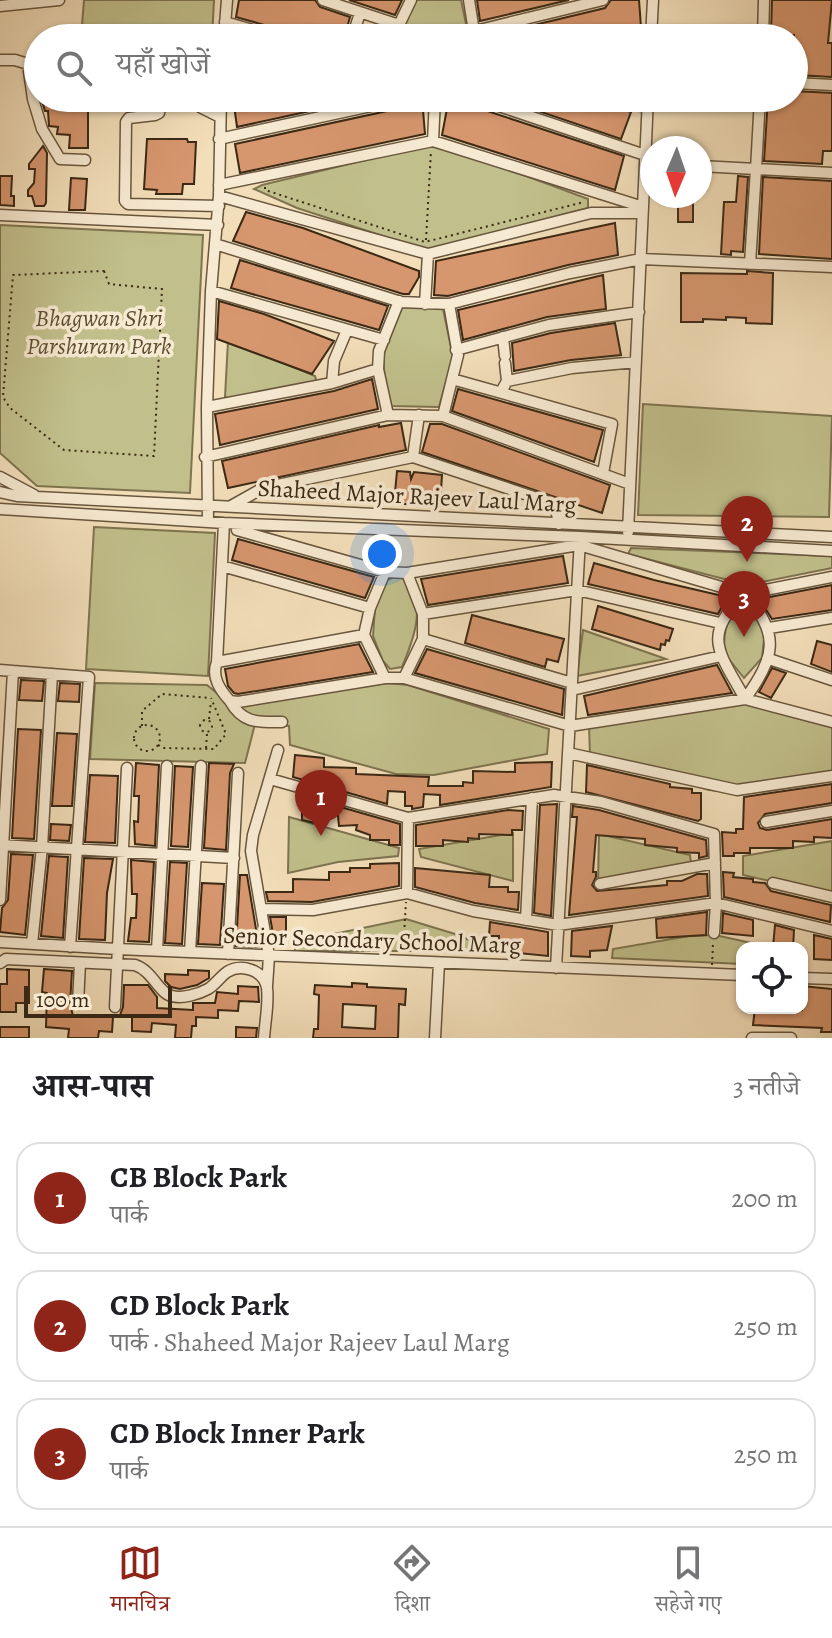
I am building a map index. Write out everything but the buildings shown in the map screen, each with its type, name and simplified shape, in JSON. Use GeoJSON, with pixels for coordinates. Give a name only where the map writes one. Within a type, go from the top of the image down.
{"type":"FeatureCollection","features":[{"type":"Feature","properties":{"kind":"street"},"geometry":{"type":"LineString","coordinates":[[0,6],[59,0]]}},
{"type":"Feature","properties":{"kind":"street"},"geometry":{"type":"LineString","coordinates":[[227,0],[225,22],[232,24]]}},
{"type":"Feature","properties":{"kind":"street"},"geometry":{"type":"LineString","coordinates":[[323,0],[396,24]]}},
{"type":"Feature","properties":{"kind":"street"},"geometry":{"type":"LineString","coordinates":[[403,24],[411,0]]}},
{"type":"Feature","properties":{"kind":"street"},"geometry":{"type":"LineString","coordinates":[[469,0],[472,24]]}},
{"type":"Feature","properties":{"kind":"street"},"geometry":{"type":"LineString","coordinates":[[507,24],[603,0]]}},
{"type":"Feature","properties":{"kind":"street"},"geometry":{"type":"LineString","coordinates":[[652,24],[653,0]]}},
{"type":"Feature","properties":{"kind":"street"},"geometry":{"type":"LineString","coordinates":[[763,24],[764,0]]}},
{"type":"Feature","properties":{"kind":"street"},"geometry":{"type":"LineString","coordinates":[[356,24],[360,13]]}},
{"type":"Feature","properties":{"kind":"street"},"geometry":{"type":"LineString","coordinates":[[521,20],[522,24]]}},
{"type":"Feature","properties":{"kind":"street"},"geometry":{"type":"LineString","coordinates":[[0,60],[24,63]]}},
{"type":"Feature","properties":{"kind":"street"},"geometry":{"type":"LineString","coordinates":[[808,84],[832,85]]}},
{"type":"Feature","properties":{"kind":"street"},"geometry":{"type":"LineString","coordinates":[[37,112],[42,129],[60,159],[85,160]]}},
{"type":"Feature","properties":{"kind":"street"},"geometry":{"type":"LineString","coordinates":[[159,112],[129,118],[126,122],[125,201],[128,204],[145,206],[219,195],[432,144],[642,210]]}},
{"type":"Feature","properties":{"kind":"street"},"geometry":{"type":"LineString","coordinates":[[210,112],[220,117]]}},
{"type":"Feature","properties":{"kind":"street"},"geometry":{"type":"LineString","coordinates":[[208,522],[205,457],[211,291],[218,225],[220,112]]}},
{"type":"Feature","properties":{"kind":"street"},"geometry":{"type":"LineString","coordinates":[[219,139],[343,112]]}},
{"type":"Feature","properties":{"kind":"street"},"geometry":{"type":"LineString","coordinates":[[432,144],[434,112]]}},
{"type":"Feature","properties":{"kind":"street"},"geometry":{"type":"LineString","coordinates":[[514,112],[640,157]]}},
{"type":"Feature","properties":{"kind":"street"},"geometry":{"type":"LineString","coordinates":[[647,136],[648,112]]}},
{"type":"Feature","properties":{"kind":"street"},"geometry":{"type":"LineString","coordinates":[[750,264],[759,112]]}},
{"type":"Feature","properties":{"kind":"street"},"geometry":{"type":"LineString","coordinates":[[712,167],[832,173]]}},
{"type":"Feature","properties":{"kind":"street"},"geometry":{"type":"LineString","coordinates":[[219,195],[428,254],[591,213],[642,210]]}},
{"type":"Feature","properties":{"kind":"street"},"geometry":{"type":"LineString","coordinates":[[628,540],[642,210]]}},
{"type":"Feature","properties":{"kind":"street"},"geometry":{"type":"LineString","coordinates":[[0,215],[218,225]]}},
{"type":"Feature","properties":{"kind":"street"},"geometry":{"type":"LineString","coordinates":[[215,244],[399,301],[425,304],[449,304],[570,273],[641,259],[832,267]]}},
{"type":"Feature","properties":{"kind":"street"},"geometry":{"type":"LineString","coordinates":[[425,304],[428,254]]}},
{"type":"Feature","properties":{"kind":"street"},"geometry":{"type":"LineString","coordinates":[[211,291],[384,340]]}},
{"type":"Feature","properties":{"kind":"street"},"geometry":{"type":"LineString","coordinates":[[388,415],[378,369],[379,351],[399,301]]}},
{"type":"Feature","properties":{"kind":"street"},"geometry":{"type":"LineString","coordinates":[[443,416],[458,355],[449,304]]}},
{"type":"Feature","properties":{"kind":"street"},"geometry":{"type":"LineString","coordinates":[[456,350],[549,325],[639,312]]}},
{"type":"Feature","properties":{"kind":"street"},"geometry":{"type":"LineString","coordinates":[[332,383],[334,361],[347,330]]}},
{"type":"Feature","properties":{"kind":"street"},"geometry":{"type":"LineString","coordinates":[[501,392],[507,381],[503,337]]}},
{"type":"Feature","properties":{"kind":"street"},"geometry":{"type":"LineString","coordinates":[[507,381],[572,368],[636,362]]}},
{"type":"Feature","properties":{"kind":"street"},"geometry":{"type":"LineString","coordinates":[[207,407],[332,383],[378,369]]}},
{"type":"Feature","properties":{"kind":"street"},"geometry":{"type":"LineString","coordinates":[[452,379],[612,424],[603,473]]}},
{"type":"Feature","properties":{"kind":"street"},"geometry":{"type":"LineString","coordinates":[[205,457],[388,415],[443,416],[630,484]]}},
{"type":"Feature","properties":{"kind":"street"},"geometry":{"type":"LineString","coordinates":[[413,457],[419,415]]}},
{"type":"Feature","properties":{"kind":"street"},"geometry":{"type":"LineString","coordinates":[[229,507],[263,488],[413,457],[555,504],[559,524]]}},
{"type":"Feature","properties":{"kind":"street"},"geometry":{"type":"LineString","coordinates":[[0,477],[38,497]]}},
{"type":"Feature","properties":{"kind":"street","name":"Shaheed Major Rajeev Laul Marg"},"geometry":{"type":"LineString","coordinates":[[0,492],[38,497],[832,537]]}},
{"type":"Feature","properties":{"kind":"street","name":"Shaheed Major Rajeev Laul Marg"},"geometry":{"type":"LineString","coordinates":[[0,509],[580,541],[628,540],[832,551]]}},
{"type":"Feature","properties":{"kind":"street"},"geometry":{"type":"LineString","coordinates":[[224,523],[214,674],[221,691],[246,720],[282,722]]}},
{"type":"Feature","properties":{"kind":"street"},"geometry":{"type":"LineString","coordinates":[[556,968],[580,525]]}},
{"type":"Feature","properties":{"kind":"street"},"geometry":{"type":"LineString","coordinates":[[237,530],[385,572],[407,573],[580,541],[745,594],[832,577]]}},
{"type":"Feature","properties":{"kind":"street"},"geometry":{"type":"LineString","coordinates":[[222,566],[370,608]]}},
{"type":"Feature","properties":{"kind":"street"},"geometry":{"type":"LineString","coordinates":[[385,572],[370,608],[364,635],[385,678]]}},
{"type":"Feature","properties":{"kind":"street"},"geometry":{"type":"LineString","coordinates":[[404,678],[423,639],[423,614],[407,573]]}},
{"type":"Feature","properties":{"kind":"street"},"geometry":{"type":"LineString","coordinates":[[423,614],[577,590],[720,623]]}},
{"type":"Feature","properties":{"kind":"street"},"geometry":{"type":"LineString","coordinates":[[745,594],[720,623],[718,639],[721,656],[745,699]]}},
{"type":"Feature","properties":{"kind":"street"},"geometry":{"type":"LineString","coordinates":[[745,594],[760,611],[769,628],[769,659],[745,699]]}},
{"type":"Feature","properties":{"kind":"street"},"geometry":{"type":"LineString","coordinates":[[769,628],[832,618]]}},
{"type":"Feature","properties":{"kind":"street"},"geometry":{"type":"LineString","coordinates":[[217,662],[364,635]]}},
{"type":"Feature","properties":{"kind":"street"},"geometry":{"type":"LineString","coordinates":[[423,639],[572,686],[721,656]]}},
{"type":"Feature","properties":{"kind":"street"},"geometry":{"type":"LineString","coordinates":[[769,659],[832,680]]}},
{"type":"Feature","properties":{"kind":"street"},"geometry":{"type":"LineString","coordinates":[[0,670],[89,677],[70,947]]}},
{"type":"Feature","properties":{"kind":"street"},"geometry":{"type":"LineString","coordinates":[[0,900],[13,671]]}},
{"type":"Feature","properties":{"kind":"street"},"geometry":{"type":"LineString","coordinates":[[32,944],[42,847],[52,674]]}},
{"type":"Feature","properties":{"kind":"street"},"geometry":{"type":"LineString","coordinates":[[230,701],[385,678],[404,678],[570,726],[745,699],[832,722]]}},
{"type":"Feature","properties":{"kind":"street"},"geometry":{"type":"LineString","coordinates":[[264,1038],[269,956],[251,851],[278,750]]}},
{"type":"Feature","properties":{"kind":"street"},"geometry":{"type":"LineString","coordinates":[[568,753],[737,790],[832,776]]}},
{"type":"Feature","properties":{"kind":"street"},"geometry":{"type":"LineString","coordinates":[[157,950],[167,766]]}},
{"type":"Feature","properties":{"kind":"street"},"geometry":{"type":"LineString","coordinates":[[190,952],[201,766]]}},
{"type":"Feature","properties":{"kind":"street"},"geometry":{"type":"LineString","coordinates":[[115,1007],[127,768]]}},
{"type":"Feature","properties":{"kind":"street"},"geometry":{"type":"LineString","coordinates":[[228,954],[238,773]]}},
{"type":"Feature","properties":{"kind":"street"},"geometry":{"type":"LineString","coordinates":[[270,779],[408,818],[554,795],[601,802],[714,834],[714,933]]}},
{"type":"Feature","properties":{"kind":"street"},"geometry":{"type":"LineString","coordinates":[[526,920],[532,798]]}},
{"type":"Feature","properties":{"kind":"street"},"geometry":{"type":"LineString","coordinates":[[766,822],[832,811]]}},
{"type":"Feature","properties":{"kind":"street"},"geometry":{"type":"LineString","coordinates":[[407,893],[408,818]]}},
{"type":"Feature","properties":{"kind":"street"},"geometry":{"type":"LineString","coordinates":[[2,845],[234,858]]}},
{"type":"Feature","properties":{"kind":"street"},"geometry":{"type":"LineString","coordinates":[[600,884],[715,863]]}},
{"type":"Feature","properties":{"kind":"street"},"geometry":{"type":"LineString","coordinates":[[773,883],[832,897]]}},
{"type":"Feature","properties":{"kind":"street"},"geometry":{"type":"LineString","coordinates":[[261,909],[313,910],[407,893],[473,911],[558,925],[716,903],[832,931],[832,918]]}},
{"type":"Feature","properties":{"kind":"street","name":"Senior Secondary School Marg"},"geometry":{"type":"LineString","coordinates":[[0,942],[736,975]]}},
{"type":"Feature","properties":{"kind":"street"},"geometry":{"type":"LineString","coordinates":[[0,963],[6,959],[144,968],[164,993],[172,997],[209,988],[229,970],[247,968],[261,975],[267,986]]}},
{"type":"Feature","properties":{"kind":"street"},"geometry":{"type":"LineString","coordinates":[[78,1004],[80,963]]}},
{"type":"Feature","properties":{"kind":"street"},"geometry":{"type":"LineString","coordinates":[[435,1038],[439,963]]}},
{"type":"Feature","properties":{"kind":"street"},"geometry":{"type":"LineString","coordinates":[[808,978],[832,979]]}},
{"type":"Feature","properties":{"kind":"street"},"geometry":{"type":"LineString","coordinates":[[752,1038],[791,1038]]}},
{"type":"Feature","properties":{"kind":"path"},"geometry":{"type":"LineString","coordinates":[[426,241],[432,144]]}},
{"type":"Feature","properties":{"kind":"path"},"geometry":{"type":"LineString","coordinates":[[265,187],[265,190],[426,241],[584,202],[580,199]]}},
{"type":"Feature","properties":{"kind":"path"},"geometry":{"type":"LineString","coordinates":[[104,271],[109,284],[162,289],[154,456],[64,450],[10,408],[3,397],[13,275],[104,271]]}},
{"type":"Feature","properties":{"kind":"path"},"geometry":{"type":"LineString","coordinates":[[142,726],[142,711],[162,694],[211,698]]}},
{"type":"Feature","properties":{"kind":"path"},"geometry":{"type":"LineString","coordinates":[[206,749],[207,732],[213,726],[209,720],[211,698]]}},
{"type":"Feature","properties":{"kind":"path"},"geometry":{"type":"LineString","coordinates":[[158,745],[164,748],[214,749],[226,734],[211,698]]}},
{"type":"Feature","properties":{"kind":"path"},"geometry":{"type":"LineString","coordinates":[[207,732],[200,725],[204,720],[209,720]]}},
{"type":"Feature","properties":{"kind":"path"},"geometry":{"type":"LineString","coordinates":[[149,725],[158,731],[158,745],[150,751],[136,746],[133,736],[142,726],[149,725]]}},
{"type":"Feature","properties":{"kind":"path"},"geometry":{"type":"LineString","coordinates":[[403,961],[407,893]]}},
{"type":"Feature","properties":{"kind":"path"},"geometry":{"type":"LineString","coordinates":[[711,974],[714,933]]}},
{"type":"Feature","properties":{"kind":"green space"},"geometry":{"type":"Polygon","coordinates":[[[84,0],[214,0],[213,24],[82,24],[84,0]]]}},
{"type":"Feature","properties":{"kind":"green space"},"geometry":{"type":"Polygon","coordinates":[[[415,0],[461,0],[466,24],[404,24],[415,0]]]}},
{"type":"Feature","properties":{"kind":"green space"},"geometry":{"type":"Polygon","coordinates":[[[432,144],[588,199],[588,208],[426,250],[297,208],[254,189],[262,185],[432,144]]]}},
{"type":"Feature","properties":{"kind":"green space","name":"Bhagwan Shri Parshuram Park"},"geometry":{"type":"Polygon","coordinates":[[[0,225],[203,235],[190,493],[37,486],[0,453],[0,225]]]}},
{"type":"Feature","properties":{"kind":"green space"},"geometry":{"type":"Polygon","coordinates":[[[401,307],[443,309],[453,357],[439,407],[391,406],[384,355],[401,307]]]}},
{"type":"Feature","properties":{"kind":"green space"},"geometry":{"type":"Polygon","coordinates":[[[228,341],[315,376],[317,383],[225,397],[228,341]]]}},
{"type":"Feature","properties":{"kind":"green space"},"geometry":{"type":"Polygon","coordinates":[[[643,404],[832,416],[829,517],[638,515],[643,404]]]}},
{"type":"Feature","properties":{"kind":"green space"},"geometry":{"type":"Polygon","coordinates":[[[94,527],[215,533],[208,676],[86,669],[94,527]]]}},
{"type":"Feature","properties":{"kind":"green space"},"geometry":{"type":"Polygon","coordinates":[[[631,548],[832,556],[832,568],[747,585],[628,554],[631,548]]]}},
{"type":"Feature","properties":{"kind":"green space"},"geometry":{"type":"Polygon","coordinates":[[[399,575],[414,596],[417,619],[402,667],[390,669],[383,661],[373,636],[376,593],[385,581],[399,575]]]}},
{"type":"Feature","properties":{"kind":"green space"},"geometry":{"type":"Polygon","coordinates":[[[744,605],[765,629],[762,658],[744,678],[724,653],[724,638],[733,614],[744,605]]]}},
{"type":"Feature","properties":{"kind":"green space"},"geometry":{"type":"Polygon","coordinates":[[[583,630],[666,659],[577,676],[583,630]]]}},
{"type":"Feature","properties":{"kind":"green space"},"geometry":{"type":"Polygon","coordinates":[[[95,683],[207,685],[234,707],[243,703],[388,683],[408,685],[549,729],[547,754],[434,775],[396,774],[290,745],[289,726],[255,724],[245,763],[90,759],[95,683]]]}},
{"type":"Feature","properties":{"kind":"green space"},"geometry":{"type":"Polygon","coordinates":[[[745,697],[832,723],[832,775],[739,793],[709,790],[590,756],[589,725],[745,697]]]}},
{"type":"Feature","properties":{"kind":"green space"},"geometry":{"type":"Polygon","coordinates":[[[289,817],[399,848],[398,856],[338,862],[288,873],[289,817]]]}},
{"type":"Feature","properties":{"kind":"green space"},"geometry":{"type":"Polygon","coordinates":[[[513,833],[513,881],[421,857],[419,849],[513,833]]]}},
{"type":"Feature","properties":{"kind":"green space"},"geometry":{"type":"Polygon","coordinates":[[[599,834],[690,855],[691,864],[598,884],[599,834]]]}},
{"type":"Feature","properties":{"kind":"green space"},"geometry":{"type":"Polygon","coordinates":[[[832,841],[832,895],[743,875],[743,856],[832,841]]]}},
{"type":"Feature","properties":{"kind":"green space"},"geometry":{"type":"Polygon","coordinates":[[[406,919],[496,951],[295,951],[295,942],[406,919]]]}},
{"type":"Feature","properties":{"kind":"green space"},"geometry":{"type":"Polygon","coordinates":[[[715,935],[747,942],[736,942],[736,964],[612,958],[613,949],[689,936],[715,935]]]}},
{"type":"Feature","properties":{"kind":"place","name":"CD Block Park"},"geometry":{"type":"Point","coordinates":[747,562]}},
{"type":"Feature","properties":{"kind":"place","name":"CD Block Inner Park"},"geometry":{"type":"Point","coordinates":[744,637]}},
{"type":"Feature","properties":{"kind":"place","name":"CB Block Park"},"geometry":{"type":"Point","coordinates":[321,836]}}]}
